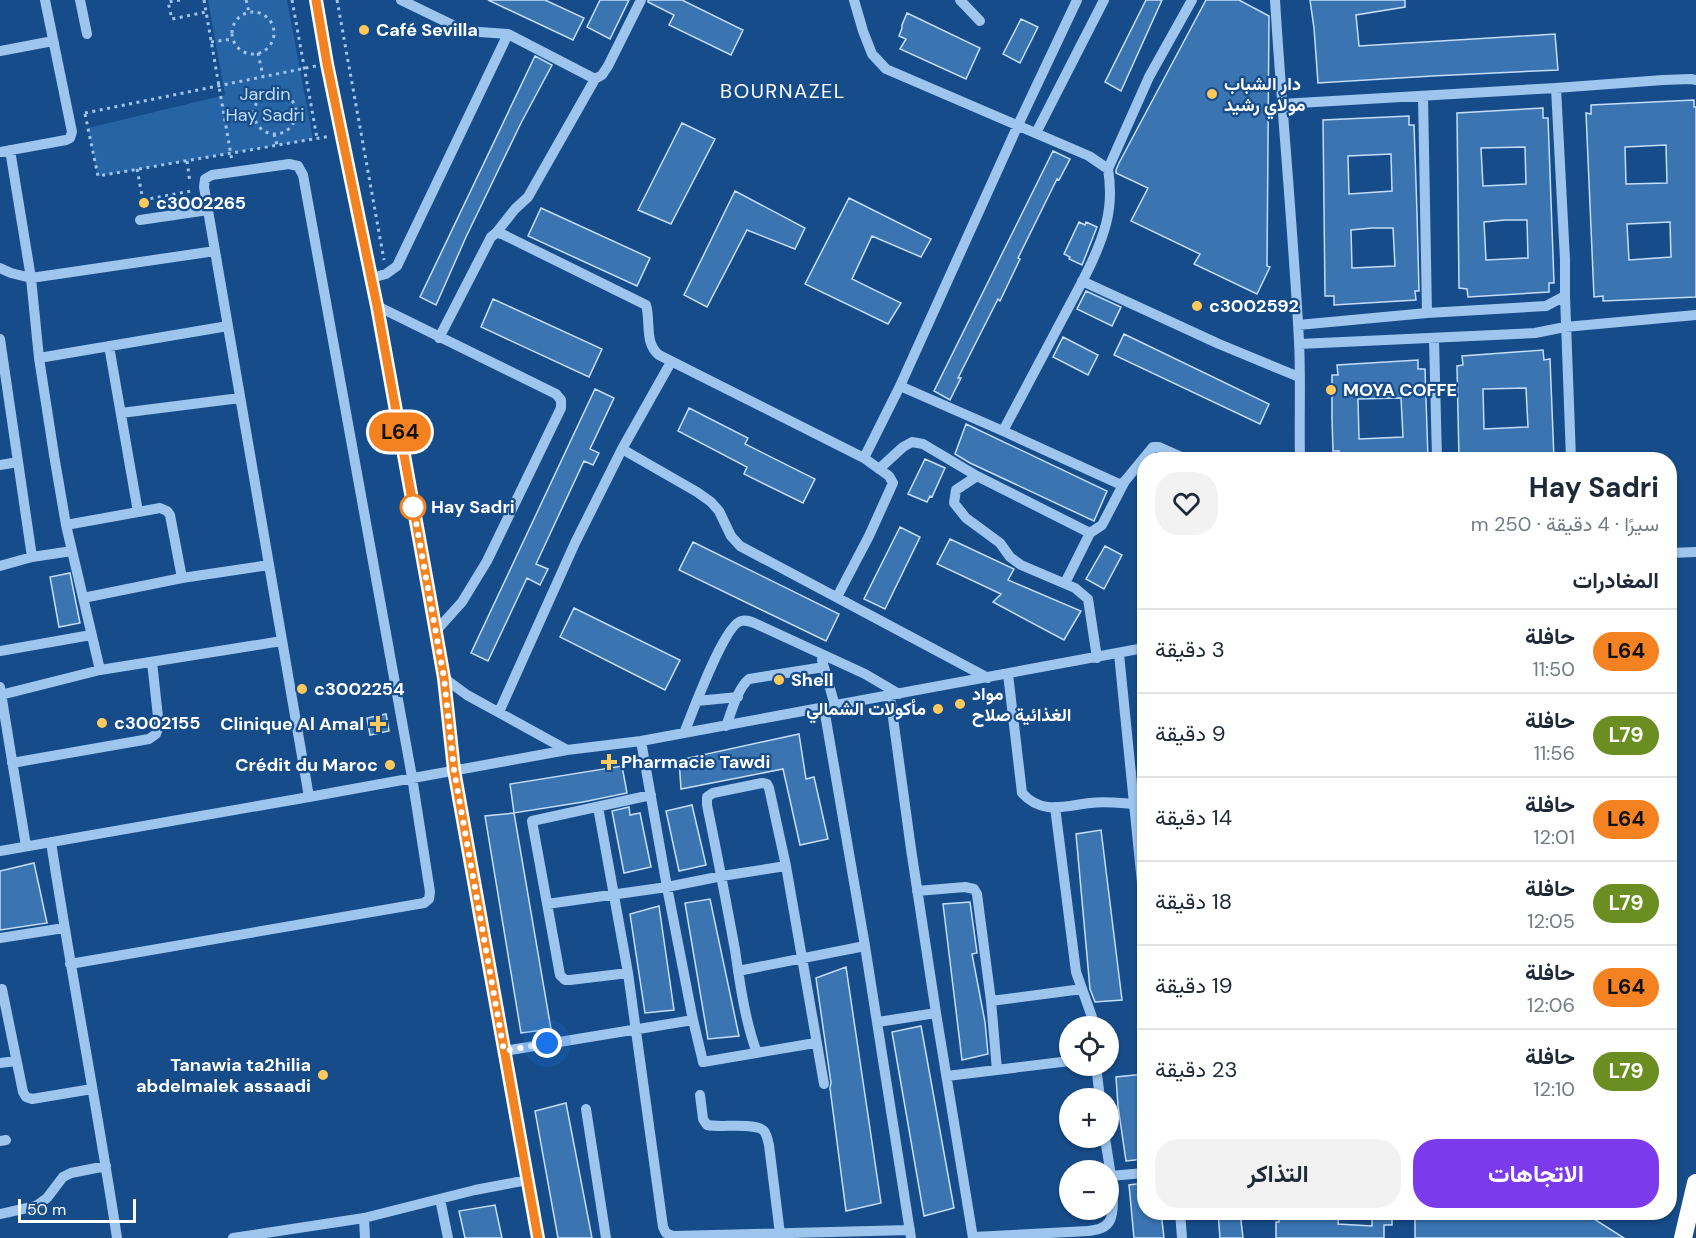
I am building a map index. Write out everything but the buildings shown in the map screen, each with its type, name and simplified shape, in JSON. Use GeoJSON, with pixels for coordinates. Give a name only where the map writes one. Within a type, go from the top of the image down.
{"type":"FeatureCollection","features":[{"type":"Feature","properties":{"kind":"highway"},"geometry":{"type":"LineString","coordinates":[[1683,1238],[1696,1183]]}},
{"type":"Feature","properties":{"kind":"street"},"geometry":{"type":"LineString","coordinates":[[45,0],[72,132],[70,138],[66,140],[5,151],[31,278],[39,358],[66,525],[100,670]]}},
{"type":"Feature","properties":{"kind":"street"},"geometry":{"type":"LineString","coordinates":[[80,0],[87,34]]}},
{"type":"Feature","properties":{"kind":"street"},"geometry":{"type":"LineString","coordinates":[[316,0],[377,306],[444,678],[454,770],[538,1238]]}},
{"type":"Feature","properties":{"kind":"street"},"geometry":{"type":"LineString","coordinates":[[401,0],[465,31],[508,34],[595,79]]}},
{"type":"Feature","properties":{"kind":"street"},"geometry":{"type":"LineString","coordinates":[[439,338],[491,237],[515,208],[528,197],[595,79],[602,75],[608,66],[641,0]]}},
{"type":"Feature","properties":{"kind":"street"},"geometry":{"type":"LineString","coordinates":[[854,0],[872,54],[886,69],[1089,156],[1108,169]]}},
{"type":"Feature","properties":{"kind":"street"},"geometry":{"type":"LineString","coordinates":[[960,0],[980,21]]}},
{"type":"Feature","properties":{"kind":"street"},"geometry":{"type":"LineString","coordinates":[[864,458],[900,386],[1077,0]]}},
{"type":"Feature","properties":{"kind":"street"},"geometry":{"type":"LineString","coordinates":[[1036,133],[1104,0]]}},
{"type":"Feature","properties":{"kind":"street"},"geometry":{"type":"LineString","coordinates":[[1003,430],[1097,250],[1106,223],[1111,196],[1108,169],[1149,77],[1192,0]]}},
{"type":"Feature","properties":{"kind":"street"},"geometry":{"type":"LineString","coordinates":[[1275,0],[1298,325],[1300,452]]}},
{"type":"Feature","properties":{"kind":"street"},"geometry":{"type":"LineString","coordinates":[[371,278],[386,274],[397,266],[508,34]]}},
{"type":"Feature","properties":{"kind":"street"},"geometry":{"type":"LineString","coordinates":[[0,51],[53,41]]}},
{"type":"Feature","properties":{"kind":"street"},"geometry":{"type":"LineString","coordinates":[[1281,104],[1663,80],[1696,80]]}},
{"type":"Feature","properties":{"kind":"street"},"geometry":{"type":"LineString","coordinates":[[1556,88],[1565,260],[1565,327],[1571,452]]}},
{"type":"Feature","properties":{"kind":"street"},"geometry":{"type":"LineString","coordinates":[[1423,96],[1427,313]]}},
{"type":"Feature","properties":{"kind":"street"},"geometry":{"type":"LineString","coordinates":[[70,964],[424,903],[429,899],[430,892],[412,777],[303,175],[298,166],[289,164],[212,176],[205,180],[204,188],[309,797]]}},
{"type":"Feature","properties":{"kind":"street"},"geometry":{"type":"LineString","coordinates":[[143,219],[208,210]]}},
{"type":"Feature","properties":{"kind":"street"},"geometry":{"type":"LineString","coordinates":[[496,233],[646,305],[652,350],[671,362],[864,458],[889,476],[892,483],[869,536],[837,597]]}},
{"type":"Feature","properties":{"kind":"street"},"geometry":{"type":"LineString","coordinates":[[0,268],[31,278],[215,251]]}},
{"type":"Feature","properties":{"kind":"street"},"geometry":{"type":"LineString","coordinates":[[1082,281],[1219,344],[1299,377]]}},
{"type":"Feature","properties":{"kind":"street"},"geometry":{"type":"LineString","coordinates":[[1298,325],[1427,313],[1546,306],[1565,296]]}},
{"type":"Feature","properties":{"kind":"street"},"geometry":{"type":"LineString","coordinates":[[377,306],[556,394],[561,400],[561,408],[487,561],[462,602],[435,632]]}},
{"type":"Feature","properties":{"kind":"street"},"geometry":{"type":"LineString","coordinates":[[1299,344],[1535,333],[1565,327],[1696,315]]}},
{"type":"Feature","properties":{"kind":"street"},"geometry":{"type":"LineString","coordinates":[[39,358],[228,326]]}},
{"type":"Feature","properties":{"kind":"street"},"geometry":{"type":"LineString","coordinates":[[0,339],[32,557]]}},
{"type":"Feature","properties":{"kind":"street"},"geometry":{"type":"LineString","coordinates":[[1434,339],[1437,452]]}},
{"type":"Feature","properties":{"kind":"street"},"geometry":{"type":"LineString","coordinates":[[109,346],[138,512]]}},
{"type":"Feature","properties":{"kind":"street"},"geometry":{"type":"LineString","coordinates":[[499,712],[575,543],[622,448],[671,362]]}},
{"type":"Feature","properties":{"kind":"street"},"geometry":{"type":"LineString","coordinates":[[900,386],[1003,430],[1117,483],[1121,484],[1125,481]]}},
{"type":"Feature","properties":{"kind":"street"},"geometry":{"type":"LineString","coordinates":[[121,413],[240,398]]}},
{"type":"Feature","properties":{"kind":"street"},"geometry":{"type":"LineString","coordinates":[[879,469],[903,447],[912,442],[923,444],[977,476],[1090,533]]}},
{"type":"Feature","properties":{"kind":"street"},"geometry":{"type":"LineString","coordinates":[[1150,452],[1154,447],[1159,447],[1170,452]]}},
{"type":"Feature","properties":{"kind":"street"},"geometry":{"type":"LineString","coordinates":[[622,448],[711,502],[719,511],[731,537],[740,546],[988,678]]}},
{"type":"Feature","properties":{"kind":"street"},"geometry":{"type":"LineString","coordinates":[[0,465],[18,462]]}},
{"type":"Feature","properties":{"kind":"street"},"geometry":{"type":"LineString","coordinates":[[1065,583],[1090,533],[1102,525],[1125,481],[1137,467]]}},
{"type":"Feature","properties":{"kind":"street"},"geometry":{"type":"LineString","coordinates":[[977,476],[956,490],[954,503],[966,518],[1000,543],[1010,557],[1075,588],[1088,599],[1097,658]]}},
{"type":"Feature","properties":{"kind":"street"},"geometry":{"type":"LineString","coordinates":[[66,525],[160,508],[167,511],[170,515],[182,578]]}},
{"type":"Feature","properties":{"kind":"street"},"geometry":{"type":"LineString","coordinates":[[0,566],[32,557],[72,550]]}},
{"type":"Feature","properties":{"kind":"street"},"geometry":{"type":"LineString","coordinates":[[1677,553],[1696,552]]}},
{"type":"Feature","properties":{"kind":"street"},"geometry":{"type":"LineString","coordinates":[[83,598],[182,578],[269,565]]}},
{"type":"Feature","properties":{"kind":"street"},"geometry":{"type":"LineString","coordinates":[[684,733],[720,647],[732,626],[740,621],[748,620],[865,674],[895,695],[918,891],[973,1237],[1088,1231],[1101,1228],[1109,1220]]}},
{"type":"Feature","properties":{"kind":"street"},"geometry":{"type":"LineString","coordinates":[[0,651],[91,636]]}},
{"type":"Feature","properties":{"kind":"street"},"geometry":{"type":"LineString","coordinates":[[26,846],[1,691],[100,670],[282,641]]}},
{"type":"Feature","properties":{"kind":"street"},"geometry":{"type":"LineString","coordinates":[[0,851],[567,750],[641,741],[726,726],[1137,650]]}},
{"type":"Feature","properties":{"kind":"street"},"geometry":{"type":"LineString","coordinates":[[598,807],[628,973],[663,1227],[666,1233],[672,1236],[910,1234],[824,667],[820,654]]}},
{"type":"Feature","properties":{"kind":"street"},"geometry":{"type":"LineString","coordinates":[[1119,654],[1137,828]]}},
{"type":"Feature","properties":{"kind":"street"},"geometry":{"type":"LineString","coordinates":[[12,763],[149,739],[156,734],[159,726],[153,662]]}},
{"type":"Feature","properties":{"kind":"street"},"geometry":{"type":"LineString","coordinates":[[726,726],[745,683],[750,679],[824,667]]}},
{"type":"Feature","properties":{"kind":"street"},"geometry":{"type":"LineString","coordinates":[[1008,674],[1022,793],[1030,802],[1050,808],[1106,802],[1134,804]]}},
{"type":"Feature","properties":{"kind":"street"},"geometry":{"type":"LineString","coordinates":[[444,678],[467,695],[567,750]]}},
{"type":"Feature","properties":{"kind":"street"},"geometry":{"type":"LineString","coordinates":[[697,701],[738,697]]}},
{"type":"Feature","properties":{"kind":"street"},"geometry":{"type":"LineString","coordinates":[[641,741],[693,1020],[704,1062],[815,1043]]}},
{"type":"Feature","properties":{"kind":"street"},"geometry":{"type":"LineString","coordinates":[[757,1053],[738,970],[722,876],[706,805],[707,797],[713,793],[762,783],[767,784],[769,788],[786,866],[815,1043],[824,1084]]}},
{"type":"Feature","properties":{"kind":"street"},"geometry":{"type":"LineString","coordinates":[[628,973],[565,980],[560,975],[532,821],[651,795]]}},
{"type":"Feature","properties":{"kind":"street"},"geometry":{"type":"LineString","coordinates":[[1055,807],[1073,955],[1076,972],[1092,1016]]}},
{"type":"Feature","properties":{"kind":"street"},"geometry":{"type":"LineString","coordinates":[[51,842],[117,1238]]}},
{"type":"Feature","properties":{"kind":"street"},"geometry":{"type":"LineString","coordinates":[[547,904],[667,887],[786,866]]}},
{"type":"Feature","properties":{"kind":"street"},"geometry":{"type":"LineString","coordinates":[[918,891],[965,887],[974,889],[977,894],[991,1001],[997,1070]]}},
{"type":"Feature","properties":{"kind":"street"},"geometry":{"type":"LineString","coordinates":[[0,939],[64,928]]}},
{"type":"Feature","properties":{"kind":"street"},"geometry":{"type":"LineString","coordinates":[[738,970],[865,946]]}},
{"type":"Feature","properties":{"kind":"street"},"geometry":{"type":"LineString","coordinates":[[2,989],[22,1092],[26,1097],[92,1089]]}},
{"type":"Feature","properties":{"kind":"street"},"geometry":{"type":"LineString","coordinates":[[991,1001],[1082,989]]}},
{"type":"Feature","properties":{"kind":"street"},"geometry":{"type":"LineString","coordinates":[[878,1022],[936,1014]]}},
{"type":"Feature","properties":{"kind":"street"},"geometry":{"type":"LineString","coordinates":[[504,1051],[693,1020]]}},
{"type":"Feature","properties":{"kind":"street"},"geometry":{"type":"LineString","coordinates":[[0,1063],[16,1061]]}},
{"type":"Feature","properties":{"kind":"street"},"geometry":{"type":"LineString","coordinates":[[947,1076],[1059,1062]]}},
{"type":"Feature","properties":{"kind":"street"},"geometry":{"type":"LineString","coordinates":[[699,1095],[703,1119],[707,1125],[751,1127],[765,1132],[769,1145],[780,1234]]}},
{"type":"Feature","properties":{"kind":"street"},"geometry":{"type":"LineString","coordinates":[[586,1109],[606,1238]]}},
{"type":"Feature","properties":{"kind":"street"},"geometry":{"type":"LineString","coordinates":[[0,1214],[36,1206],[47,1198],[63,1177],[71,1173],[106,1166]]}},
{"type":"Feature","properties":{"kind":"street"},"geometry":{"type":"LineString","coordinates":[[1119,1175],[1137,1174]]}},
{"type":"Feature","properties":{"kind":"street"},"geometry":{"type":"LineString","coordinates":[[233,1238],[364,1218],[475,1190],[528,1180]]}},
{"type":"Feature","properties":{"kind":"street"},"geometry":{"type":"LineString","coordinates":[[440,1199],[449,1237]]}},
{"type":"Feature","properties":{"kind":"street"},"geometry":{"type":"LineString","coordinates":[[364,1218],[365,1238]]}},
{"type":"Feature","properties":{"kind":"street"},"geometry":{"type":"LineString","coordinates":[[1181,1220],[1182,1238]]}},
{"type":"Feature","properties":{"kind":"path"},"geometry":{"type":"LineString","coordinates":[[180,0],[168,2],[172,19],[206,12]]}},
{"type":"Feature","properties":{"kind":"path"},"geometry":{"type":"LineString","coordinates":[[204,0],[235,172]]}},
{"type":"Feature","properties":{"kind":"path"},"geometry":{"type":"LineString","coordinates":[[246,0],[249,12]]}},
{"type":"Feature","properties":{"kind":"path"},"geometry":{"type":"LineString","coordinates":[[85,114],[98,176],[317,138],[292,0]]}},
{"type":"Feature","properties":{"kind":"path"},"geometry":{"type":"LineString","coordinates":[[337,0],[386,274]]}},
{"type":"Feature","properties":{"kind":"path"},"geometry":{"type":"LineString","coordinates":[[249,12],[263,14],[273,25],[273,39],[270,45],[258,53],[245,52],[236,45],[233,39],[232,30],[235,22],[241,15],[249,12]]}},
{"type":"Feature","properties":{"kind":"path"},"geometry":{"type":"LineString","coordinates":[[211,42],[233,39]]}},
{"type":"Feature","properties":{"kind":"path"},"geometry":{"type":"LineString","coordinates":[[258,53],[263,76]]}},
{"type":"Feature","properties":{"kind":"path"},"geometry":{"type":"LineString","coordinates":[[69,117],[304,69]]}},
{"type":"Feature","properties":{"kind":"path"},"geometry":{"type":"LineString","coordinates":[[269,93],[284,94],[296,111],[292,125],[287,130],[274,134],[258,126],[254,114],[258,101],[269,93]]}},
{"type":"Feature","properties":{"kind":"path"},"geometry":{"type":"LineString","coordinates":[[225,119],[254,114]]}},
{"type":"Feature","properties":{"kind":"path"},"geometry":{"type":"LineString","coordinates":[[274,134],[277,145]]}},
{"type":"Feature","properties":{"kind":"path"},"geometry":{"type":"LineString","coordinates":[[137,169],[143,200],[143,219]]}},
{"type":"Feature","properties":{"kind":"path"},"geometry":{"type":"LineString","coordinates":[[143,200],[191,192]]}},
{"type":"Feature","properties":{"kind":"green space","name":"Jardin Hay Sadri"},"geometry":{"type":"Polygon","coordinates":[[[208,0],[287,0],[313,139],[98,176],[88,128],[225,95],[208,0]]]}},
{"type":"Feature","properties":{"kind":"bus line","name":"L64"},"geometry":{"type":"LineString","coordinates":[[316,0],[377,306],[429,593],[444,678],[454,770],[538,1238]]}},
{"type":"Feature","properties":{"kind":"place","name":"Café Sevilla"},"geometry":{"type":"Point","coordinates":[364,30]}},
{"type":"Feature","properties":{"kind":"place","name":"دار الشباب مولاي رشيد"},"geometry":{"type":"Point","coordinates":[1212,94]}},
{"type":"Feature","properties":{"kind":"place","name":"c3002265"},"geometry":{"type":"Point","coordinates":[144,203]}},
{"type":"Feature","properties":{"kind":"place","name":"c3002592"},"geometry":{"type":"Point","coordinates":[1197,306]}},
{"type":"Feature","properties":{"kind":"place","name":"MOYA COFFE"},"geometry":{"type":"Point","coordinates":[1331,390]}},
{"type":"Feature","properties":{"kind":"place","name":"Hay Sadri"},"geometry":{"type":"Point","coordinates":[413,507]}},
{"type":"Feature","properties":{"kind":"place","name":"Shell"},"geometry":{"type":"Point","coordinates":[779,680]}},
{"type":"Feature","properties":{"kind":"place","name":"c3002254"},"geometry":{"type":"Point","coordinates":[302,689]}},
{"type":"Feature","properties":{"kind":"place","name":"مواد الغذائية صلاح"},"geometry":{"type":"Point","coordinates":[960,704]}},
{"type":"Feature","properties":{"kind":"place","name":"مأكولات الشمالي"},"geometry":{"type":"Point","coordinates":[938,709]}},
{"type":"Feature","properties":{"kind":"place","name":"c3002155"},"geometry":{"type":"Point","coordinates":[102,723]}},
{"type":"Feature","properties":{"kind":"place","name":"Clinique Al Amal"},"geometry":{"type":"Point","coordinates":[378,724]}},
{"type":"Feature","properties":{"kind":"place","name":"Pharmacie Tawdi"},"geometry":{"type":"Point","coordinates":[609,762]}},
{"type":"Feature","properties":{"kind":"place","name":"Crédit du Maroc"},"geometry":{"type":"Point","coordinates":[390,765]}},
{"type":"Feature","properties":{"kind":"place","name":"Tanawia ta2hilia abdelmalek assaadi"},"geometry":{"type":"Point","coordinates":[323,1075]}},
{"type":"Feature","properties":{"kind":"district","name":"BOURNAZEL"},"geometry":{"type":"Point","coordinates":[783,91]}},
{"type":"Feature","properties":{"kind":"route"},"geometry":{"type":"LineString","coordinates":[[413,507],[413,505],[444,678],[454,770],[504,1051],[547,1043]]}}]}
